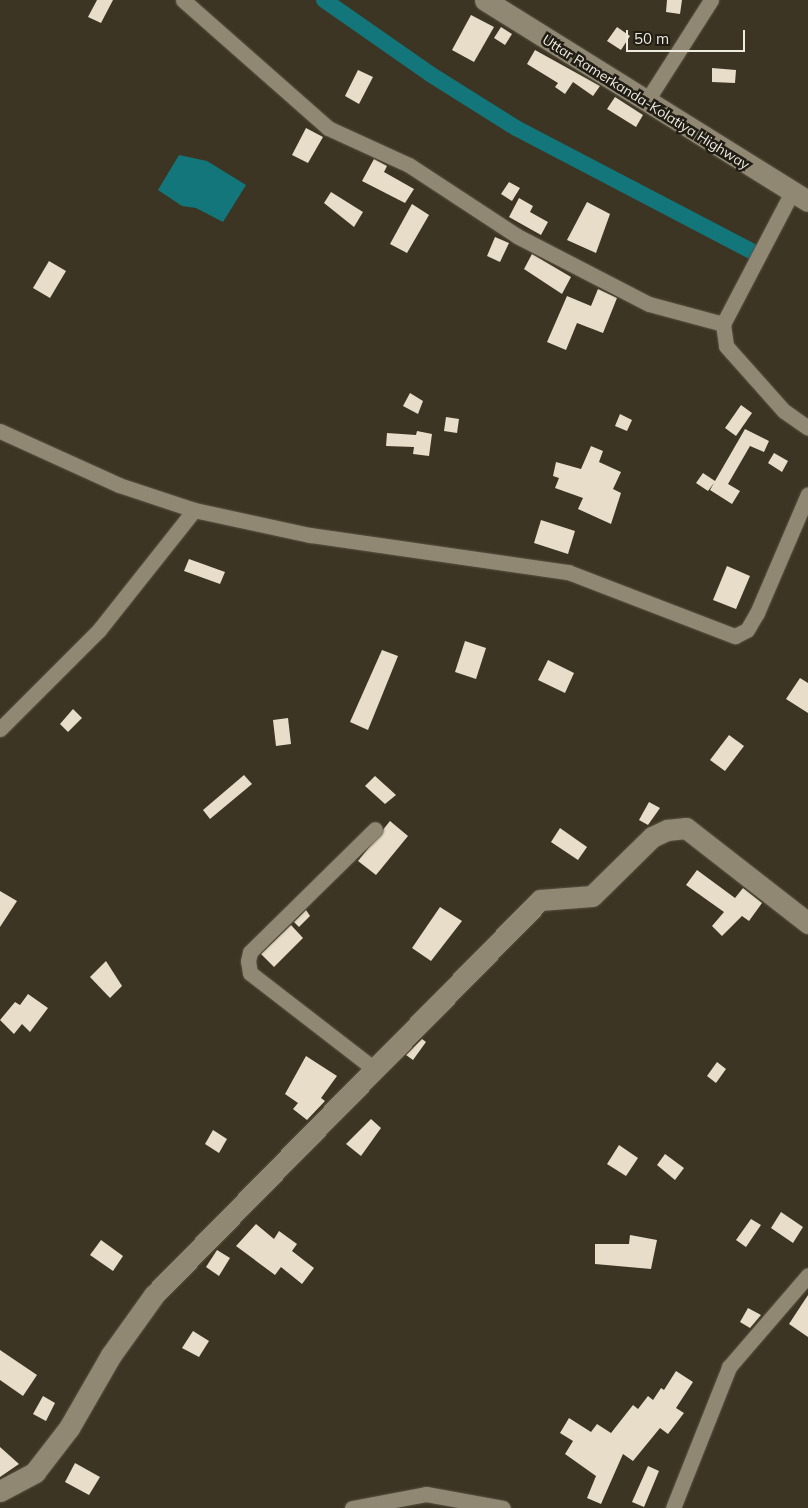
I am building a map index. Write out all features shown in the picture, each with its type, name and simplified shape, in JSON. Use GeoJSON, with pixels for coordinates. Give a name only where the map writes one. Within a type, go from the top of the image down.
{"type":"FeatureCollection","features":[{"type":"Feature","properties":{"kind":"main road","name":"Uttar Ramerkanda-Kolatiya Highway"},"geometry":{"type":"LineString","coordinates":[[485,0],[800,197]]}},
{"type":"Feature","properties":{"kind":"main road"},"geometry":{"type":"LineString","coordinates":[[0,1491],[35,1472],[69,1428],[111,1355],[154,1295],[373,1068],[540,900],[592,896],[652,837],[667,830],[686,828],[808,923]]}},
{"type":"Feature","properties":{"kind":"street"},"geometry":{"type":"LineString","coordinates":[[183,0],[328,128],[409,165],[517,236],[649,304],[723,324]]}},
{"type":"Feature","properties":{"kind":"street"},"geometry":{"type":"LineString","coordinates":[[646,102],[711,0]]}},
{"type":"Feature","properties":{"kind":"street"},"geometry":{"type":"LineString","coordinates":[[800,197],[723,324],[726,346],[784,412],[808,428]]}},
{"type":"Feature","properties":{"kind":"street"},"geometry":{"type":"LineString","coordinates":[[0,431],[119,485],[194,510],[310,535],[568,572],[735,636],[747,630],[757,613],[808,494]]}},
{"type":"Feature","properties":{"kind":"street"},"geometry":{"type":"LineString","coordinates":[[0,729],[99,630],[194,510]]}},
{"type":"Feature","properties":{"kind":"street"},"geometry":{"type":"LineString","coordinates":[[373,1068],[250,973],[248,961],[250,952],[375,829]]}},
{"type":"Feature","properties":{"kind":"street"},"geometry":{"type":"LineString","coordinates":[[673,1508],[729,1367],[808,1275]]}},
{"type":"Feature","properties":{"kind":"street"},"geometry":{"type":"LineString","coordinates":[[352,1508],[426,1494],[503,1508]]}},
{"type":"Feature","properties":{"kind":"water"},"geometry":{"type":"Polygon","coordinates":[[[179,155],[207,161],[246,185],[223,222],[196,208],[182,206],[158,190],[179,155]]]}},
{"type":"Feature","properties":{"kind":"building"},"geometry":{"type":"Polygon","coordinates":[[[97,0],[113,0],[101,23],[88,17],[97,0]]]}},
{"type":"Feature","properties":{"kind":"building"},"geometry":{"type":"Polygon","coordinates":[[[667,0],[682,0],[680,14],[666,12],[667,0]]]}},
{"type":"Feature","properties":{"kind":"building"},"geometry":{"type":"Polygon","coordinates":[[[471,15],[494,27],[474,62],[452,50],[471,15]]]}},
{"type":"Feature","properties":{"kind":"building"},"geometry":{"type":"Polygon","coordinates":[[[501,27],[512,34],[505,45],[494,38],[501,27]]]}},
{"type":"Feature","properties":{"kind":"building"},"geometry":{"type":"Polygon","coordinates":[[[617,27],[630,36],[621,50],[607,41],[617,27]]]}},
{"type":"Feature","properties":{"kind":"building"},"geometry":{"type":"Polygon","coordinates":[[[535,50],[600,86],[593,96],[573,82],[565,94],[555,87],[558,83],[527,64],[535,50]]]}},
{"type":"Feature","properties":{"kind":"building"},"geometry":{"type":"Polygon","coordinates":[[[712,68],[736,70],[735,83],[712,82],[712,68]]]}},
{"type":"Feature","properties":{"kind":"building"},"geometry":{"type":"Polygon","coordinates":[[[358,70],[373,77],[359,104],[345,96],[358,70]]]}},
{"type":"Feature","properties":{"kind":"building"},"geometry":{"type":"Polygon","coordinates":[[[615,97],[643,115],[636,127],[607,109],[615,97]]]}},
{"type":"Feature","properties":{"kind":"building"},"geometry":{"type":"Polygon","coordinates":[[[306,128],[323,137],[308,163],[292,155],[306,128]]]}},
{"type":"Feature","properties":{"kind":"building"},"geometry":{"type":"Polygon","coordinates":[[[374,159],[387,166],[384,172],[414,189],[405,203],[362,181],[374,159]]]}},
{"type":"Feature","properties":{"kind":"building"},"geometry":{"type":"Polygon","coordinates":[[[509,182],[520,188],[512,201],[501,194],[509,182]]]}},
{"type":"Feature","properties":{"kind":"building"},"geometry":{"type":"Polygon","coordinates":[[[331,192],[363,212],[354,227],[324,203],[331,192]]]}},
{"type":"Feature","properties":{"kind":"building"},"geometry":{"type":"Polygon","coordinates":[[[519,198],[533,206],[530,212],[548,222],[541,235],[509,217],[519,198]]]}},
{"type":"Feature","properties":{"kind":"building"},"geometry":{"type":"Polygon","coordinates":[[[587,202],[610,214],[596,253],[567,240],[587,202]]]}},
{"type":"Feature","properties":{"kind":"building"},"geometry":{"type":"Polygon","coordinates":[[[412,204],[429,215],[407,253],[390,244],[412,204]]]}},
{"type":"Feature","properties":{"kind":"building"},"geometry":{"type":"Polygon","coordinates":[[[495,237],[509,243],[500,262],[487,256],[495,237]]]}},
{"type":"Feature","properties":{"kind":"building"},"geometry":{"type":"Polygon","coordinates":[[[532,254],[571,277],[562,294],[524,269],[532,254]]]}},
{"type":"Feature","properties":{"kind":"building"},"geometry":{"type":"Polygon","coordinates":[[[49,261],[66,271],[50,298],[33,288],[49,261]]]}},
{"type":"Feature","properties":{"kind":"building"},"geometry":{"type":"Polygon","coordinates":[[[598,289],[617,298],[603,333],[577,323],[566,350],[547,342],[567,296],[591,306],[598,289]]]}},
{"type":"Feature","properties":{"kind":"building"},"geometry":{"type":"Polygon","coordinates":[[[410,393],[423,401],[418,414],[403,406],[410,393]]]}},
{"type":"Feature","properties":{"kind":"building"},"geometry":{"type":"Polygon","coordinates":[[[741,405],[752,413],[736,436],[725,428],[741,405]]]}},
{"type":"Feature","properties":{"kind":"building"},"geometry":{"type":"Polygon","coordinates":[[[620,414],[632,420],[627,431],[615,426],[620,414]]]}},
{"type":"Feature","properties":{"kind":"building"},"geometry":{"type":"Polygon","coordinates":[[[446,417],[459,419],[457,433],[444,431],[446,417]]]}},
{"type":"Feature","properties":{"kind":"building"},"geometry":{"type":"Polygon","coordinates":[[[745,429],[769,441],[764,452],[750,446],[728,484],[740,491],[732,504],[710,490],[714,483],[708,491],[696,483],[703,473],[715,481],[745,429]]]}},
{"type":"Feature","properties":{"kind":"building"},"geometry":{"type":"Polygon","coordinates":[[[417,431],[432,434],[429,456],[413,454],[414,447],[386,446],[387,433],[416,435],[417,431]]]}},
{"type":"Feature","properties":{"kind":"building"},"geometry":{"type":"Polygon","coordinates":[[[591,446],[603,451],[599,462],[621,472],[613,489],[621,493],[611,524],[578,509],[583,498],[555,488],[559,478],[553,476],[556,462],[581,469],[591,446]]]}},
{"type":"Feature","properties":{"kind":"building"},"geometry":{"type":"Polygon","coordinates":[[[774,453],[788,461],[782,472],[768,463],[774,453]]]}},
{"type":"Feature","properties":{"kind":"building"},"geometry":{"type":"Polygon","coordinates":[[[541,520],[575,531],[568,554],[534,543],[541,520]]]}},
{"type":"Feature","properties":{"kind":"building"},"geometry":{"type":"Polygon","coordinates":[[[189,559],[225,572],[220,584],[184,571],[189,559]]]}},
{"type":"Feature","properties":{"kind":"building"},"geometry":{"type":"Polygon","coordinates":[[[727,566],[750,576],[736,609],[713,600],[727,566]]]}},
{"type":"Feature","properties":{"kind":"building"},"geometry":{"type":"Polygon","coordinates":[[[465,641],[486,648],[476,679],[455,672],[465,641]]]}},
{"type":"Feature","properties":{"kind":"building"},"geometry":{"type":"Polygon","coordinates":[[[382,650],[398,656],[368,730],[350,722],[382,650]]]}},
{"type":"Feature","properties":{"kind":"building"},"geometry":{"type":"Polygon","coordinates":[[[548,660],[574,673],[565,693],[538,680],[548,660]]]}},
{"type":"Feature","properties":{"kind":"building"},"geometry":{"type":"Polygon","coordinates":[[[800,678],[808,683],[808,713],[786,699],[800,678]]]}},
{"type":"Feature","properties":{"kind":"building"},"geometry":{"type":"Polygon","coordinates":[[[73,709],[82,718],[68,732],[60,724],[73,709]]]}},
{"type":"Feature","properties":{"kind":"building"},"geometry":{"type":"Polygon","coordinates":[[[288,718],[291,744],[276,746],[273,720],[288,718]]]}},
{"type":"Feature","properties":{"kind":"building"},"geometry":{"type":"Polygon","coordinates":[[[729,735],[744,746],[725,771],[710,760],[729,735]]]}},
{"type":"Feature","properties":{"kind":"building"},"geometry":{"type":"Polygon","coordinates":[[[244,775],[252,784],[210,819],[203,810],[244,775]]]}},
{"type":"Feature","properties":{"kind":"building"},"geometry":{"type":"Polygon","coordinates":[[[375,776],[396,795],[385,804],[365,786],[375,776]]]}},
{"type":"Feature","properties":{"kind":"building"},"geometry":{"type":"Polygon","coordinates":[[[649,802],[660,808],[648,825],[639,820],[649,802]]]}},
{"type":"Feature","properties":{"kind":"building"},"geometry":{"type":"Polygon","coordinates":[[[390,821],[408,836],[376,875],[358,861],[390,821]]]}},
{"type":"Feature","properties":{"kind":"building"},"geometry":{"type":"Polygon","coordinates":[[[560,828],[587,847],[578,860],[551,842],[560,828]]]}},
{"type":"Feature","properties":{"kind":"building"},"geometry":{"type":"Polygon","coordinates":[[[697,870],[735,898],[743,888],[762,903],[749,921],[742,916],[722,936],[712,926],[724,912],[686,885],[697,870]]]}},
{"type":"Feature","properties":{"kind":"building"},"geometry":{"type":"Polygon","coordinates":[[[0,891],[17,901],[0,927],[0,891]]]}},
{"type":"Feature","properties":{"kind":"building"},"geometry":{"type":"Polygon","coordinates":[[[440,907],[462,921],[431,961],[412,948],[440,907]]]}},
{"type":"Feature","properties":{"kind":"building"},"geometry":{"type":"Polygon","coordinates":[[[306,910],[310,916],[299,927],[294,922],[306,910]]]}},
{"type":"Feature","properties":{"kind":"building"},"geometry":{"type":"Polygon","coordinates":[[[291,925],[303,938],[274,967],[261,954],[291,925]]]}},
{"type":"Feature","properties":{"kind":"building"},"geometry":{"type":"Polygon","coordinates":[[[106,961],[122,986],[110,998],[90,977],[106,961]]]}},
{"type":"Feature","properties":{"kind":"building"},"geometry":{"type":"Polygon","coordinates":[[[28,994],[48,1008],[30,1032],[22,1024],[14,1034],[0,1020],[15,1002],[20,1005],[28,994]]]}},
{"type":"Feature","properties":{"kind":"building"},"geometry":{"type":"Polygon","coordinates":[[[422,1039],[426,1042],[413,1060],[406,1055],[422,1039]]]}},
{"type":"Feature","properties":{"kind":"building"},"geometry":{"type":"Polygon","coordinates":[[[306,1056],[337,1076],[321,1098],[325,1101],[307,1120],[293,1109],[298,1103],[285,1094],[306,1056]]]}},
{"type":"Feature","properties":{"kind":"building"},"geometry":{"type":"Polygon","coordinates":[[[717,1062],[726,1069],[716,1083],[707,1076],[717,1062]]]}},
{"type":"Feature","properties":{"kind":"building"},"geometry":{"type":"Polygon","coordinates":[[[371,1119],[381,1128],[361,1156],[346,1144],[371,1119]]]}},
{"type":"Feature","properties":{"kind":"building"},"geometry":{"type":"Polygon","coordinates":[[[213,1130],[227,1139],[219,1153],[205,1144],[213,1130]]]}},
{"type":"Feature","properties":{"kind":"building"},"geometry":{"type":"Polygon","coordinates":[[[619,1145],[638,1158],[626,1176],[607,1164],[619,1145]]]}},
{"type":"Feature","properties":{"kind":"building"},"geometry":{"type":"Polygon","coordinates":[[[665,1154],[684,1168],[675,1180],[657,1165],[665,1154]]]}},
{"type":"Feature","properties":{"kind":"building"},"geometry":{"type":"Polygon","coordinates":[[[781,1212],[803,1227],[793,1243],[771,1228],[781,1212]]]}},
{"type":"Feature","properties":{"kind":"building"},"geometry":{"type":"Polygon","coordinates":[[[751,1219],[761,1225],[746,1247],[736,1240],[751,1219]]]}},
{"type":"Feature","properties":{"kind":"building"},"geometry":{"type":"Polygon","coordinates":[[[256,1224],[274,1239],[279,1231],[297,1244],[292,1251],[314,1268],[302,1284],[281,1267],[275,1275],[236,1246],[256,1224]]]}},
{"type":"Feature","properties":{"kind":"building"},"geometry":{"type":"Polygon","coordinates":[[[630,1235],[657,1240],[651,1269],[595,1264],[595,1244],[629,1244],[630,1235]]]}},
{"type":"Feature","properties":{"kind":"building"},"geometry":{"type":"Polygon","coordinates":[[[101,1240],[123,1256],[113,1271],[90,1255],[101,1240]]]}},
{"type":"Feature","properties":{"kind":"building"},"geometry":{"type":"Polygon","coordinates":[[[217,1250],[230,1258],[219,1276],[206,1267],[217,1250]]]}},
{"type":"Feature","properties":{"kind":"building"},"geometry":{"type":"Polygon","coordinates":[[[808,1295],[808,1337],[789,1324],[808,1295]]]}},
{"type":"Feature","properties":{"kind":"building"},"geometry":{"type":"Polygon","coordinates":[[[748,1308],[761,1315],[750,1328],[740,1322],[748,1308]]]}},
{"type":"Feature","properties":{"kind":"building"},"geometry":{"type":"Polygon","coordinates":[[[193,1331],[209,1341],[199,1357],[182,1348],[193,1331]]]}},
{"type":"Feature","properties":{"kind":"building"},"geometry":{"type":"Polygon","coordinates":[[[0,1350],[37,1375],[23,1396],[0,1380],[0,1350]]]}},
{"type":"Feature","properties":{"kind":"building"},"geometry":{"type":"Polygon","coordinates":[[[676,1371],[693,1382],[676,1408],[684,1413],[668,1434],[660,1428],[633,1461],[623,1454],[601,1504],[587,1498],[596,1476],[565,1454],[573,1441],[560,1433],[569,1418],[591,1432],[597,1424],[611,1433],[633,1405],[638,1409],[648,1396],[653,1400],[661,1388],[664,1390],[676,1371]]]}},
{"type":"Feature","properties":{"kind":"building"},"geometry":{"type":"Polygon","coordinates":[[[43,1396],[55,1403],[46,1421],[33,1414],[43,1396]]]}},
{"type":"Feature","properties":{"kind":"building"},"geometry":{"type":"Polygon","coordinates":[[[0,1447],[19,1464],[0,1477],[0,1447]]]}},
{"type":"Feature","properties":{"kind":"building"},"geometry":{"type":"Polygon","coordinates":[[[75,1463],[100,1477],[89,1495],[65,1482],[75,1463]]]}},
{"type":"Feature","properties":{"kind":"building"},"geometry":{"type":"Polygon","coordinates":[[[648,1466],[659,1471],[644,1507],[632,1502],[648,1466]]]}},
{"type":"Feature","properties":{"kind":"waterway"},"geometry":{"type":"LineString","coordinates":[[324,0],[430,74],[516,128],[755,253]]}}]}
